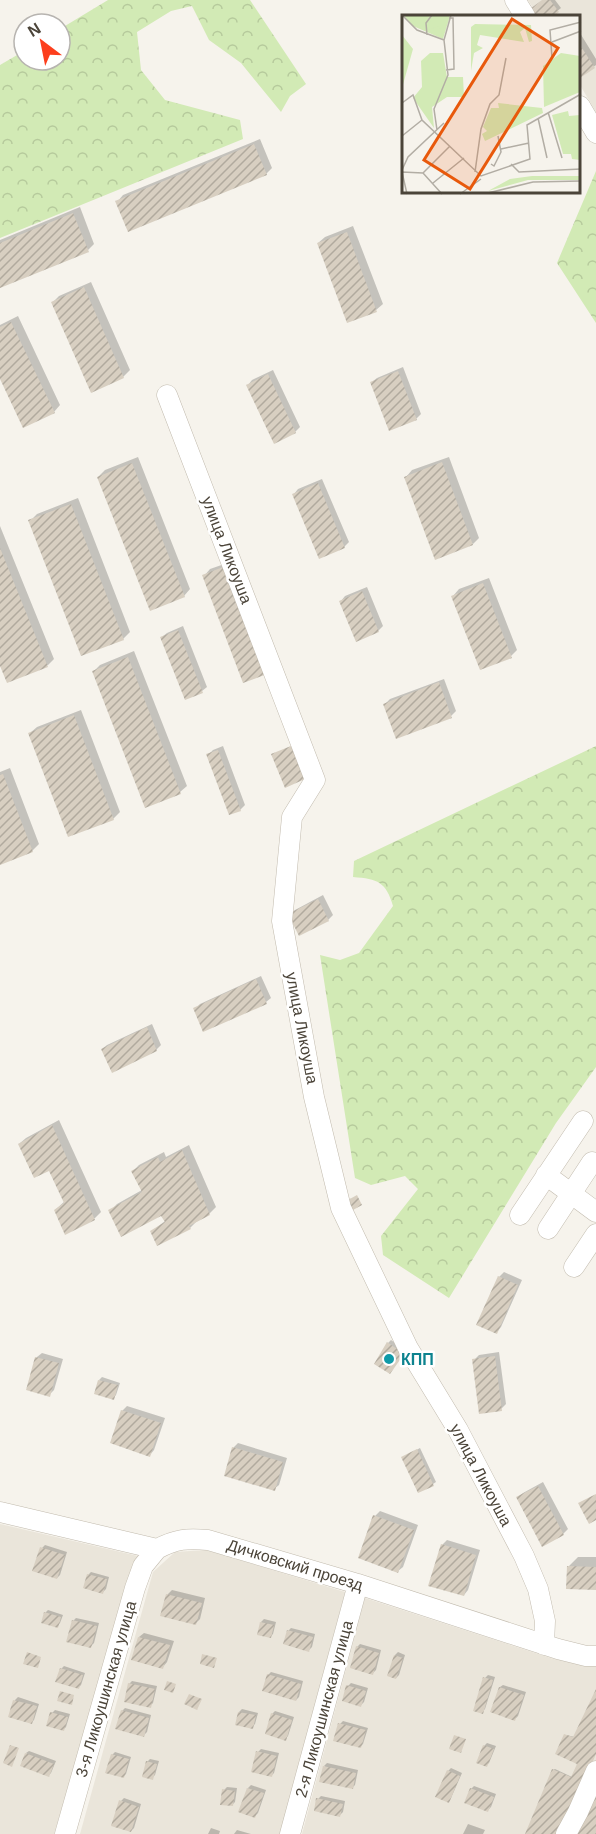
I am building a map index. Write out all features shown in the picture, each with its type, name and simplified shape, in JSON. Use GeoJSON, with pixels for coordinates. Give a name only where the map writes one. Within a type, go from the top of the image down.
{"type":"FeatureCollection","features":[{"type":"Feature","properties":{"kind":"street"},"geometry":{"type":"LineString","coordinates":[[515,0],[524,15]]}},
{"type":"Feature","properties":{"kind":"street"},"geometry":{"type":"LineString","coordinates":[[581,109],[596,133]]}},
{"type":"Feature","properties":{"kind":"street","name":"улица Ликоуша"},"geometry":{"type":"LineString","coordinates":[[167,395],[315,780],[291,817],[282,921],[314,1097],[341,1208],[408,1348],[458,1430],[524,1556],[538,1589],[543,1610],[544,1645]]}},
{"type":"Feature","properties":{"kind":"street"},"geometry":{"type":"LineString","coordinates":[[520,1215],[583,1121]]}},
{"type":"Feature","properties":{"kind":"street"},"geometry":{"type":"LineString","coordinates":[[548,1229],[592,1162]]}},
{"type":"Feature","properties":{"kind":"street"},"geometry":{"type":"LineString","coordinates":[[546,1175],[596,1212]]}},
{"type":"Feature","properties":{"kind":"street"},"geometry":{"type":"LineString","coordinates":[[574,1267],[596,1234]]}},
{"type":"Feature","properties":{"kind":"street"},"geometry":{"type":"LineString","coordinates":[[0,1512],[157,1549]]}},
{"type":"Feature","properties":{"kind":"street","name":"Дичковский проезд"},"geometry":{"type":"LineString","coordinates":[[157,1549],[171,1542],[191,1538],[208,1540],[358,1584],[544,1645],[591,1656]]}},
{"type":"Feature","properties":{"kind":"street","name":"3-я Ликоушинская улица"},"geometry":{"type":"LineString","coordinates":[[65,1834],[135,1588],[143,1566],[157,1549]]}},
{"type":"Feature","properties":{"kind":"street","name":"2-я Ликоушинская улица"},"geometry":{"type":"LineString","coordinates":[[290,1834],[358,1584]]}},
{"type":"Feature","properties":{"kind":"street"},"geometry":{"type":"LineString","coordinates":[[566,1834],[596,1771]]}},
{"type":"Feature","properties":{"kind":"shaded area"},"geometry":{"type":"Polygon","coordinates":[[[528,0],[596,0],[596,112],[581,87],[581,15],[537,15],[528,0]]]}},
{"type":"Feature","properties":{"kind":"shaded area"},"geometry":{"type":"Polygon","coordinates":[[[0,1524],[138,1556],[54,1834],[0,1834],[0,1524]]]}},
{"type":"Feature","properties":{"kind":"shaded area"},"geometry":{"type":"Polygon","coordinates":[[[206,1550],[345,1592],[280,1834],[80,1834],[153,1572],[175,1552],[206,1550]]]}},
{"type":"Feature","properties":{"kind":"shaded area"},"geometry":{"type":"Polygon","coordinates":[[[365,1598],[554,1659],[596,1666],[596,1834],[302,1834],[365,1598]]]}},
{"type":"Feature","properties":{"kind":"green space"},"geometry":{"type":"Polygon","coordinates":[[[108,0],[250,0],[306,84],[290,96],[281,112],[241,63],[209,40],[192,6],[171,11],[137,32],[141,70],[165,100],[240,120],[243,139],[0,238],[0,65],[12,58],[12,72],[72,72],[72,22],[108,0]]]}},
{"type":"Feature","properties":{"kind":"green space"},"geometry":{"type":"Polygon","coordinates":[[[596,171],[596,323],[557,263],[596,171]]]}},
{"type":"Feature","properties":{"kind":"green space"},"geometry":{"type":"Polygon","coordinates":[[[596,746],[596,1067],[556,1123],[449,1298],[383,1255],[381,1236],[418,1189],[405,1176],[371,1185],[355,1178],[320,955],[340,960],[359,953],[393,906],[380,883],[353,877],[354,861],[596,746]]]}},
{"type":"Feature","properties":{"kind":"building"},"geometry":{"type":"Polygon","coordinates":[[[542,0],[550,0],[559,12],[555,15],[534,15],[530,9],[542,0]]]}},
{"type":"Feature","properties":{"kind":"building"},"geometry":{"type":"Polygon","coordinates":[[[581,47],[595,68],[581,77],[581,47]]]}},
{"type":"Feature","properties":{"kind":"building"},"geometry":{"type":"Polygon","coordinates":[[[254,144],[267,175],[128,232],[115,201],[254,144]]]}},
{"type":"Feature","properties":{"kind":"building"},"geometry":{"type":"Polygon","coordinates":[[[73,213],[89,252],[0,288],[0,243],[73,213]]]}},
{"type":"Feature","properties":{"kind":"building"},"geometry":{"type":"Polygon","coordinates":[[[347,232],[377,312],[347,323],[317,243],[347,232]]]}},
{"type":"Feature","properties":{"kind":"building"},"geometry":{"type":"Polygon","coordinates":[[[84,287],[124,378],[91,393],[51,302],[84,287]]]}},
{"type":"Feature","properties":{"kind":"building"},"geometry":{"type":"Polygon","coordinates":[[[11,322],[55,413],[23,428],[0,379],[0,327],[11,322]]]}},
{"type":"Feature","properties":{"kind":"building"},"geometry":{"type":"Polygon","coordinates":[[[398,371],[417,420],[389,431],[370,382],[398,371]]]}},
{"type":"Feature","properties":{"kind":"building"},"geometry":{"type":"Polygon","coordinates":[[[268,374],[296,433],[274,444],[246,385],[268,374]]]}},
{"type":"Feature","properties":{"kind":"building"},"geometry":{"type":"Polygon","coordinates":[[[442,462],[473,545],[435,560],[404,477],[442,462]]]}},
{"type":"Feature","properties":{"kind":"building"},"geometry":{"type":"Polygon","coordinates":[[[132,463],[185,597],[150,611],[97,477],[132,463]]]}},
{"type":"Feature","properties":{"kind":"building"},"geometry":{"type":"Polygon","coordinates":[[[318,483],[345,548],[319,559],[292,494],[318,483]]]}},
{"type":"Feature","properties":{"kind":"building"},"geometry":{"type":"Polygon","coordinates":[[[71,504],[124,640],[81,656],[28,520],[71,504]]]}},
{"type":"Feature","properties":{"kind":"building"},"geometry":{"type":"Polygon","coordinates":[[[0,548],[48,667],[7,683],[0,666],[0,548]]]}},
{"type":"Feature","properties":{"kind":"building"},"geometry":{"type":"Polygon","coordinates":[[[226,566],[267,674],[243,683],[202,575],[226,566]]]}},
{"type":"Feature","properties":{"kind":"building"},"geometry":{"type":"Polygon","coordinates":[[[483,583],[512,658],[480,670],[451,596],[483,583]]]}},
{"type":"Feature","properties":{"kind":"building"},"geometry":{"type":"Polygon","coordinates":[[[362,591],[379,632],[356,642],[339,601],[362,591]]]}},
{"type":"Feature","properties":{"kind":"building"},"geometry":{"type":"Polygon","coordinates":[[[178,630],[203,693],[185,700],[160,637],[178,630]]]}},
{"type":"Feature","properties":{"kind":"building"},"geometry":{"type":"Polygon","coordinates":[[[128,657],[181,794],[145,808],[92,671],[128,657]]]}},
{"type":"Feature","properties":{"kind":"building"},"geometry":{"type":"Polygon","coordinates":[[[439,682],[452,718],[396,739],[383,704],[439,682]]]}},
{"type":"Feature","properties":{"kind":"building"},"geometry":{"type":"Polygon","coordinates":[[[74,715],[114,820],[68,837],[28,733],[74,715]]]}},
{"type":"Feature","properties":{"kind":"building"},"geometry":{"type":"Polygon","coordinates":[[[291,746],[305,779],[285,788],[271,754],[291,746]]]}},
{"type":"Feature","properties":{"kind":"building"},"geometry":{"type":"Polygon","coordinates":[[[218,750],[241,811],[229,815],[206,754],[218,750]]]}},
{"type":"Feature","properties":{"kind":"building"},"geometry":{"type":"Polygon","coordinates":[[[3,774],[33,852],[0,865],[0,775],[3,774]]]}},
{"type":"Feature","properties":{"kind":"building"},"geometry":{"type":"Polygon","coordinates":[[[318,899],[329,921],[299,936],[288,914],[318,899]]]}},
{"type":"Feature","properties":{"kind":"building"},"geometry":{"type":"Polygon","coordinates":[[[256,979],[267,1004],[203,1032],[193,1008],[256,979]]]}},
{"type":"Feature","properties":{"kind":"building"},"geometry":{"type":"Polygon","coordinates":[[[147,1027],[157,1051],[112,1073],[101,1049],[147,1027]]]}},
{"type":"Feature","properties":{"kind":"building"},"geometry":{"type":"Polygon","coordinates":[[[52,1125],[95,1220],[65,1235],[54,1210],[64,1203],[49,1171],[34,1178],[18,1144],[52,1125]]]}},
{"type":"Feature","properties":{"kind":"building"},"geometry":{"type":"Polygon","coordinates":[[[182,1150],[210,1215],[189,1226],[191,1229],[157,1246],[150,1231],[165,1222],[161,1216],[121,1237],[108,1210],[142,1192],[131,1171],[158,1157],[160,1162],[182,1150]]]}},
{"type":"Feature","properties":{"kind":"building"},"geometry":{"type":"Polygon","coordinates":[[[357,1195],[362,1205],[353,1210],[348,1200],[357,1195]]]}},
{"type":"Feature","properties":{"kind":"building"},"geometry":{"type":"Polygon","coordinates":[[[498,1276],[518,1285],[497,1334],[476,1325],[498,1276]]]}},
{"type":"Feature","properties":{"kind":"building","name":"КПП"},"geometry":{"type":"Polygon","coordinates":[[[387,1342],[404,1354],[390,1374],[374,1364],[387,1342]]]}},
{"type":"Feature","properties":{"kind":"building"},"geometry":{"type":"Polygon","coordinates":[[[495,1356],[502,1411],[479,1414],[472,1359],[495,1356]]]}},
{"type":"Feature","properties":{"kind":"building"},"geometry":{"type":"Polygon","coordinates":[[[35,1357],[59,1363],[50,1397],[26,1390],[35,1357]]]}},
{"type":"Feature","properties":{"kind":"building"},"geometry":{"type":"Polygon","coordinates":[[[98,1380],[118,1385],[114,1400],[94,1394],[98,1380]]]}},
{"type":"Feature","properties":{"kind":"building"},"geometry":{"type":"Polygon","coordinates":[[[121,1410],[161,1423],[150,1457],[110,1443],[121,1410]]]}},
{"type":"Feature","properties":{"kind":"building"},"geometry":{"type":"Polygon","coordinates":[[[232,1447],[283,1462],[275,1491],[224,1476],[232,1447]]]}},
{"type":"Feature","properties":{"kind":"building"},"geometry":{"type":"Polygon","coordinates":[[[417,1449],[434,1486],[418,1493],[401,1457],[417,1449]]]}},
{"type":"Feature","properties":{"kind":"building"},"geometry":{"type":"Polygon","coordinates":[[[538,1486],[564,1535],[542,1547],[516,1497],[538,1486]]]}},
{"type":"Feature","properties":{"kind":"building"},"geometry":{"type":"Polygon","coordinates":[[[596,1494],[596,1520],[589,1524],[578,1503],[596,1494]]]}},
{"type":"Feature","properties":{"kind":"building"},"geometry":{"type":"Polygon","coordinates":[[[373,1515],[414,1530],[398,1573],[358,1558],[373,1515]]]}},
{"type":"Feature","properties":{"kind":"building"},"geometry":{"type":"Polygon","coordinates":[[[441,1544],[476,1555],[464,1596],[428,1586],[441,1544]]]}},
{"type":"Feature","properties":{"kind":"building"},"geometry":{"type":"Polygon","coordinates":[[[40,1547],[65,1555],[57,1579],[32,1571],[40,1547]]]}},
{"type":"Feature","properties":{"kind":"building"},"geometry":{"type":"Polygon","coordinates":[[[567,1566],[596,1567],[596,1590],[566,1589],[567,1566]]]}},
{"type":"Feature","properties":{"kind":"building"},"geometry":{"type":"Polygon","coordinates":[[[87,1574],[107,1579],[103,1594],[83,1588],[87,1574]]]}},
{"type":"Feature","properties":{"kind":"building"},"geometry":{"type":"Polygon","coordinates":[[[166,1594],[202,1603],[196,1625],[160,1616],[166,1594]]]}},
{"type":"Feature","properties":{"kind":"building"},"geometry":{"type":"Polygon","coordinates":[[[44,1612],[61,1617],[58,1628],[41,1623],[44,1612]]]}},
{"type":"Feature","properties":{"kind":"building"},"geometry":{"type":"Polygon","coordinates":[[[72,1620],[97,1626],[91,1648],[66,1642],[72,1620]]]}},
{"type":"Feature","properties":{"kind":"building"},"geometry":{"type":"Polygon","coordinates":[[[260,1622],[274,1625],[271,1638],[257,1635],[260,1622]]]}},
{"type":"Feature","properties":{"kind":"building"},"geometry":{"type":"Polygon","coordinates":[[[287,1630],[313,1637],[309,1652],[283,1644],[287,1630]]]}},
{"type":"Feature","properties":{"kind":"building"},"geometry":{"type":"Polygon","coordinates":[[[138,1637],[170,1645],[163,1669],[131,1660],[138,1637]]]}},
{"type":"Feature","properties":{"kind":"building"},"geometry":{"type":"Polygon","coordinates":[[[356,1646],[379,1653],[373,1675],[350,1668],[356,1646]]]}},
{"type":"Feature","properties":{"kind":"building"},"geometry":{"type":"Polygon","coordinates":[[[27,1652],[41,1657],[38,1668],[23,1664],[27,1652]]]}},
{"type":"Feature","properties":{"kind":"building"},"geometry":{"type":"Polygon","coordinates":[[[202,1654],[217,1658],[214,1668],[200,1664],[202,1654]]]}},
{"type":"Feature","properties":{"kind":"building"},"geometry":{"type":"Polygon","coordinates":[[[394,1655],[403,1658],[396,1679],[387,1676],[394,1655]]]}},
{"type":"Feature","properties":{"kind":"building"},"geometry":{"type":"Polygon","coordinates":[[[60,1668],[83,1675],[79,1689],[55,1682],[60,1668]]]}},
{"type":"Feature","properties":{"kind":"building"},"geometry":{"type":"Polygon","coordinates":[[[267,1674],[301,1684],[296,1701],[262,1691],[267,1674]]]}},
{"type":"Feature","properties":{"kind":"building"},"geometry":{"type":"Polygon","coordinates":[[[483,1677],[493,1680],[483,1714],[473,1711],[483,1677]]]}},
{"type":"Feature","properties":{"kind":"building"},"geometry":{"type":"Polygon","coordinates":[[[167,1681],[176,1684],[173,1693],[164,1690],[167,1681]]]}},
{"type":"Feature","properties":{"kind":"building"},"geometry":{"type":"Polygon","coordinates":[[[128,1683],[155,1689],[151,1708],[124,1702],[128,1683]]]}},
{"type":"Feature","properties":{"kind":"building"},"geometry":{"type":"Polygon","coordinates":[[[346,1685],[366,1691],[361,1707],[342,1701],[346,1685]]]}},
{"type":"Feature","properties":{"kind":"building"},"geometry":{"type":"Polygon","coordinates":[[[499,1687],[524,1695],[515,1721],[490,1712],[499,1687]]]}},
{"type":"Feature","properties":{"kind":"building"},"geometry":{"type":"Polygon","coordinates":[[[596,1689],[596,1754],[572,1811],[557,1834],[525,1834],[552,1769],[571,1777],[577,1764],[555,1754],[564,1734],[573,1737],[596,1689]]]}},
{"type":"Feature","properties":{"kind":"building"},"geometry":{"type":"Polygon","coordinates":[[[60,1691],[74,1695],[72,1705],[57,1701],[60,1691]]]}},
{"type":"Feature","properties":{"kind":"building"},"geometry":{"type":"Polygon","coordinates":[[[189,1694],[202,1699],[197,1710],[184,1704],[189,1694]]]}},
{"type":"Feature","properties":{"kind":"building"},"geometry":{"type":"Polygon","coordinates":[[[13,1700],[37,1706],[32,1724],[8,1717],[13,1700]]]}},
{"type":"Feature","properties":{"kind":"building"},"geometry":{"type":"Polygon","coordinates":[[[121,1710],[149,1718],[144,1737],[115,1729],[121,1710]]]}},
{"type":"Feature","properties":{"kind":"building"},"geometry":{"type":"Polygon","coordinates":[[[50,1712],[68,1717],[64,1731],[46,1726],[50,1712]]]}},
{"type":"Feature","properties":{"kind":"building"},"geometry":{"type":"Polygon","coordinates":[[[238,1712],[256,1715],[253,1729],[235,1725],[238,1712]]]}},
{"type":"Feature","properties":{"kind":"building"},"geometry":{"type":"Polygon","coordinates":[[[271,1713],[292,1720],[286,1741],[265,1734],[271,1713]]]}},
{"type":"Feature","properties":{"kind":"building"},"geometry":{"type":"Polygon","coordinates":[[[338,1723],[366,1730],[361,1748],[333,1741],[338,1723]]]}},
{"type":"Feature","properties":{"kind":"building"},"geometry":{"type":"Polygon","coordinates":[[[454,1735],[466,1739],[461,1753],[449,1749],[454,1735]]]}},
{"type":"Feature","properties":{"kind":"building"},"geometry":{"type":"Polygon","coordinates":[[[10,1745],[19,1748],[12,1767],[3,1763],[10,1745]]]}},
{"type":"Feature","properties":{"kind":"building"},"geometry":{"type":"Polygon","coordinates":[[[483,1745],[494,1749],[487,1767],[476,1763],[483,1745]]]}},
{"type":"Feature","properties":{"kind":"building"},"geometry":{"type":"Polygon","coordinates":[[[256,1751],[277,1756],[272,1777],[251,1772],[256,1751]]]}},
{"type":"Feature","properties":{"kind":"building"},"geometry":{"type":"Polygon","coordinates":[[[25,1753],[54,1764],[49,1777],[20,1766],[25,1753]]]}},
{"type":"Feature","properties":{"kind":"building"},"geometry":{"type":"Polygon","coordinates":[[[111,1754],[129,1759],[124,1778],[105,1773],[111,1754]]]}},
{"type":"Feature","properties":{"kind":"building"},"geometry":{"type":"Polygon","coordinates":[[[146,1761],[157,1764],[153,1780],[142,1777],[146,1761]]]}},
{"type":"Feature","properties":{"kind":"building"},"geometry":{"type":"Polygon","coordinates":[[[323,1766],[356,1773],[353,1789],[319,1782],[323,1766]]]}},
{"type":"Feature","properties":{"kind":"building"},"geometry":{"type":"Polygon","coordinates":[[[447,1770],[460,1776],[449,1803],[435,1797],[447,1770]]]}},
{"type":"Feature","properties":{"kind":"building"},"geometry":{"type":"Polygon","coordinates":[[[247,1788],[264,1793],[255,1818],[238,1812],[247,1788]]]}},
{"type":"Feature","properties":{"kind":"building"},"geometry":{"type":"Polygon","coordinates":[[[470,1788],[494,1797],[488,1812],[464,1803],[470,1788]]]}},
{"type":"Feature","properties":{"kind":"building"},"geometry":{"type":"Polygon","coordinates":[[[222,1789],[235,1791],[233,1806],[220,1805],[222,1789]]]}},
{"type":"Feature","properties":{"kind":"building"},"geometry":{"type":"Polygon","coordinates":[[[596,1790],[596,1834],[575,1834],[596,1790]]]}},
{"type":"Feature","properties":{"kind":"building"},"geometry":{"type":"Polygon","coordinates":[[[316,1798],[343,1804],[340,1817],[314,1811],[316,1798]]]}},
{"type":"Feature","properties":{"kind":"building"},"geometry":{"type":"Polygon","coordinates":[[[119,1800],[139,1807],[131,1832],[111,1826],[119,1800]]]}},
{"type":"Feature","properties":{"kind":"place","name":"КПП"},"geometry":{"type":"Point","coordinates":[389,1359]}}]}
